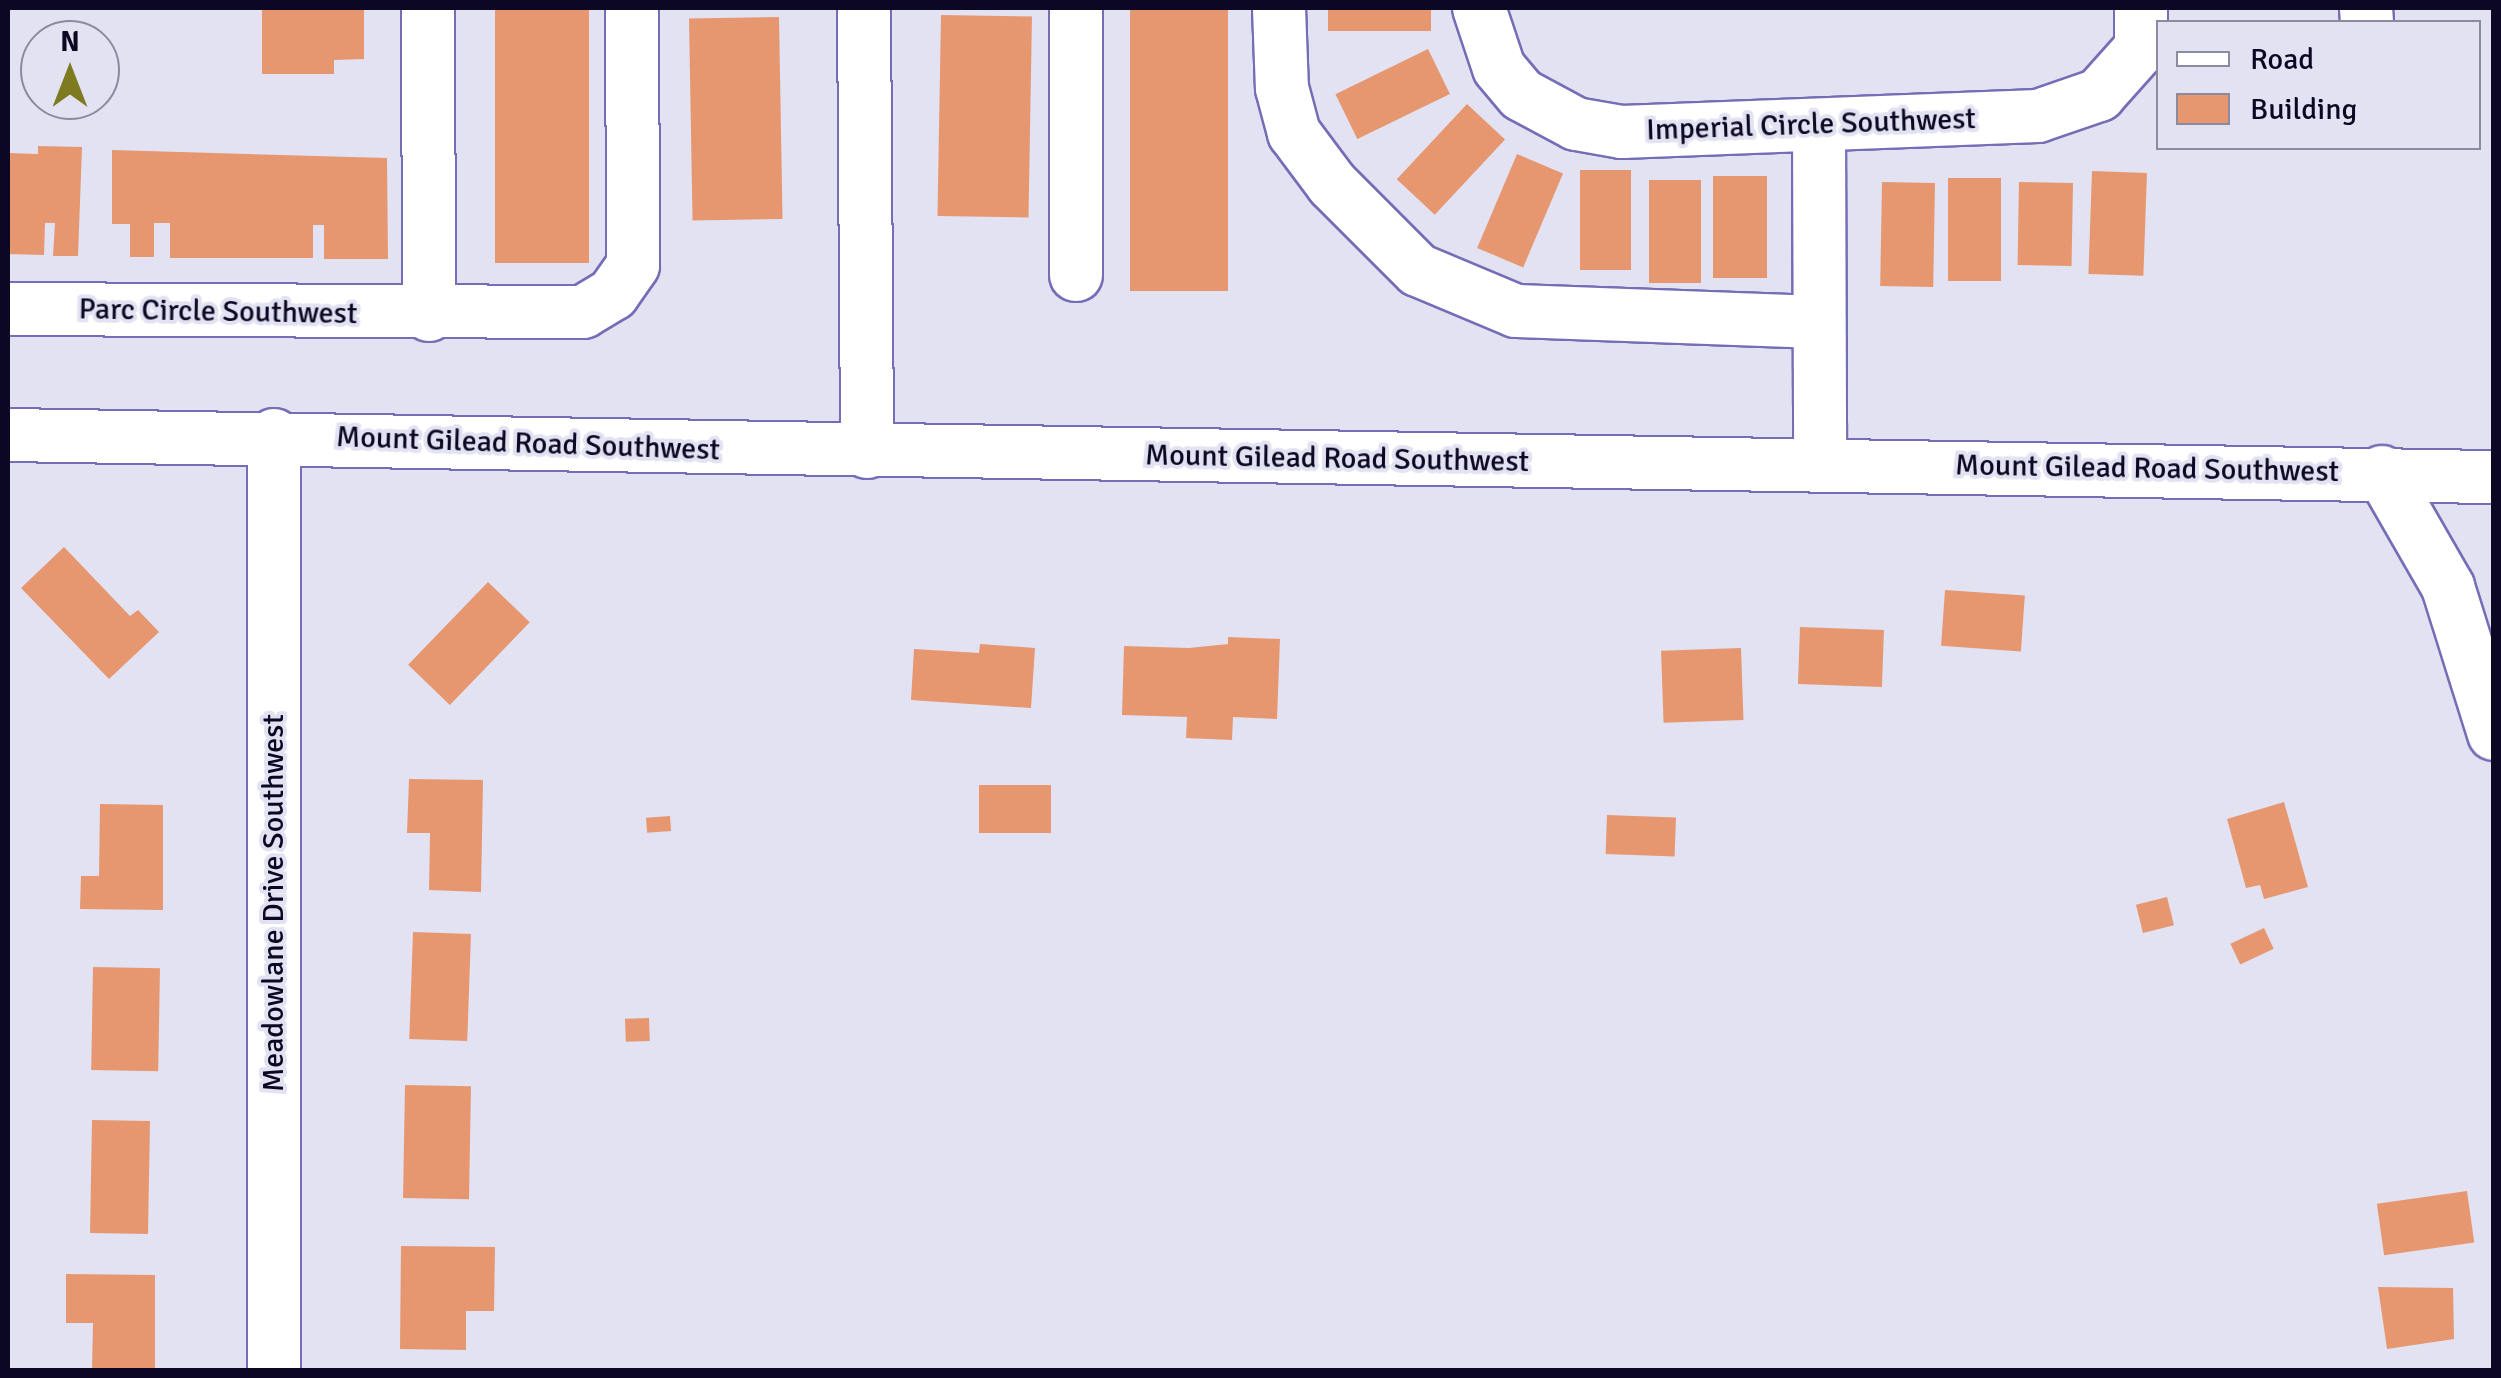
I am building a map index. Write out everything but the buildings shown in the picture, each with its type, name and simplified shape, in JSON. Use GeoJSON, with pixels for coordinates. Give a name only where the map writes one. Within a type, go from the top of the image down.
{"type":"FeatureCollection","features":[{"type":"Feature","properties":{"kind":"street"},"geometry":{"type":"LineString","coordinates":[[428,8],[430,315]]}},
{"type":"Feature","properties":{"kind":"street","name":"Parc Circle Southwest"},"geometry":{"type":"LineString","coordinates":[[8,309],[430,315],[584,312],[613,294],[633,265],[632,8]]}},
{"type":"Feature","properties":{"kind":"street"},"geometry":{"type":"LineString","coordinates":[[864,8],[866,452]]}},
{"type":"Feature","properties":{"kind":"street"},"geometry":{"type":"LineString","coordinates":[[1076,8],[1076,274]]}},
{"type":"Feature","properties":{"kind":"street"},"geometry":{"type":"LineString","coordinates":[[1279,8],[1282,88],[1294,133],[1332,184],[1418,270],[1516,311],[1820,322]]}},
{"type":"Feature","properties":{"kind":"street","name":"Imperial Circle Southwest"},"geometry":{"type":"LineString","coordinates":[[1479,8],[1499,68],[1522,95],[1576,124],[1622,132],[2038,116],[2099,95],[2142,48],[2141,8]]}},
{"type":"Feature","properties":{"kind":"street"},"geometry":{"type":"LineString","coordinates":[[1819,125],[1820,465]]}},
{"type":"Feature","properties":{"kind":"street","name":"Mount Gilead Road Southwest"},"geometry":{"type":"LineString","coordinates":[[8,435],[274,435],[866,452],[2382,472],[2448,587],[2494,734]]}},
{"type":"Feature","properties":{"kind":"street","name":"Meadowlane Drive Southwest"},"geometry":{"type":"LineString","coordinates":[[274,435],[274,1370]]}},
{"type":"Feature","properties":{"kind":"street"},"geometry":{"type":"LineString","coordinates":[[2382,472],[2494,477]]}}]}
